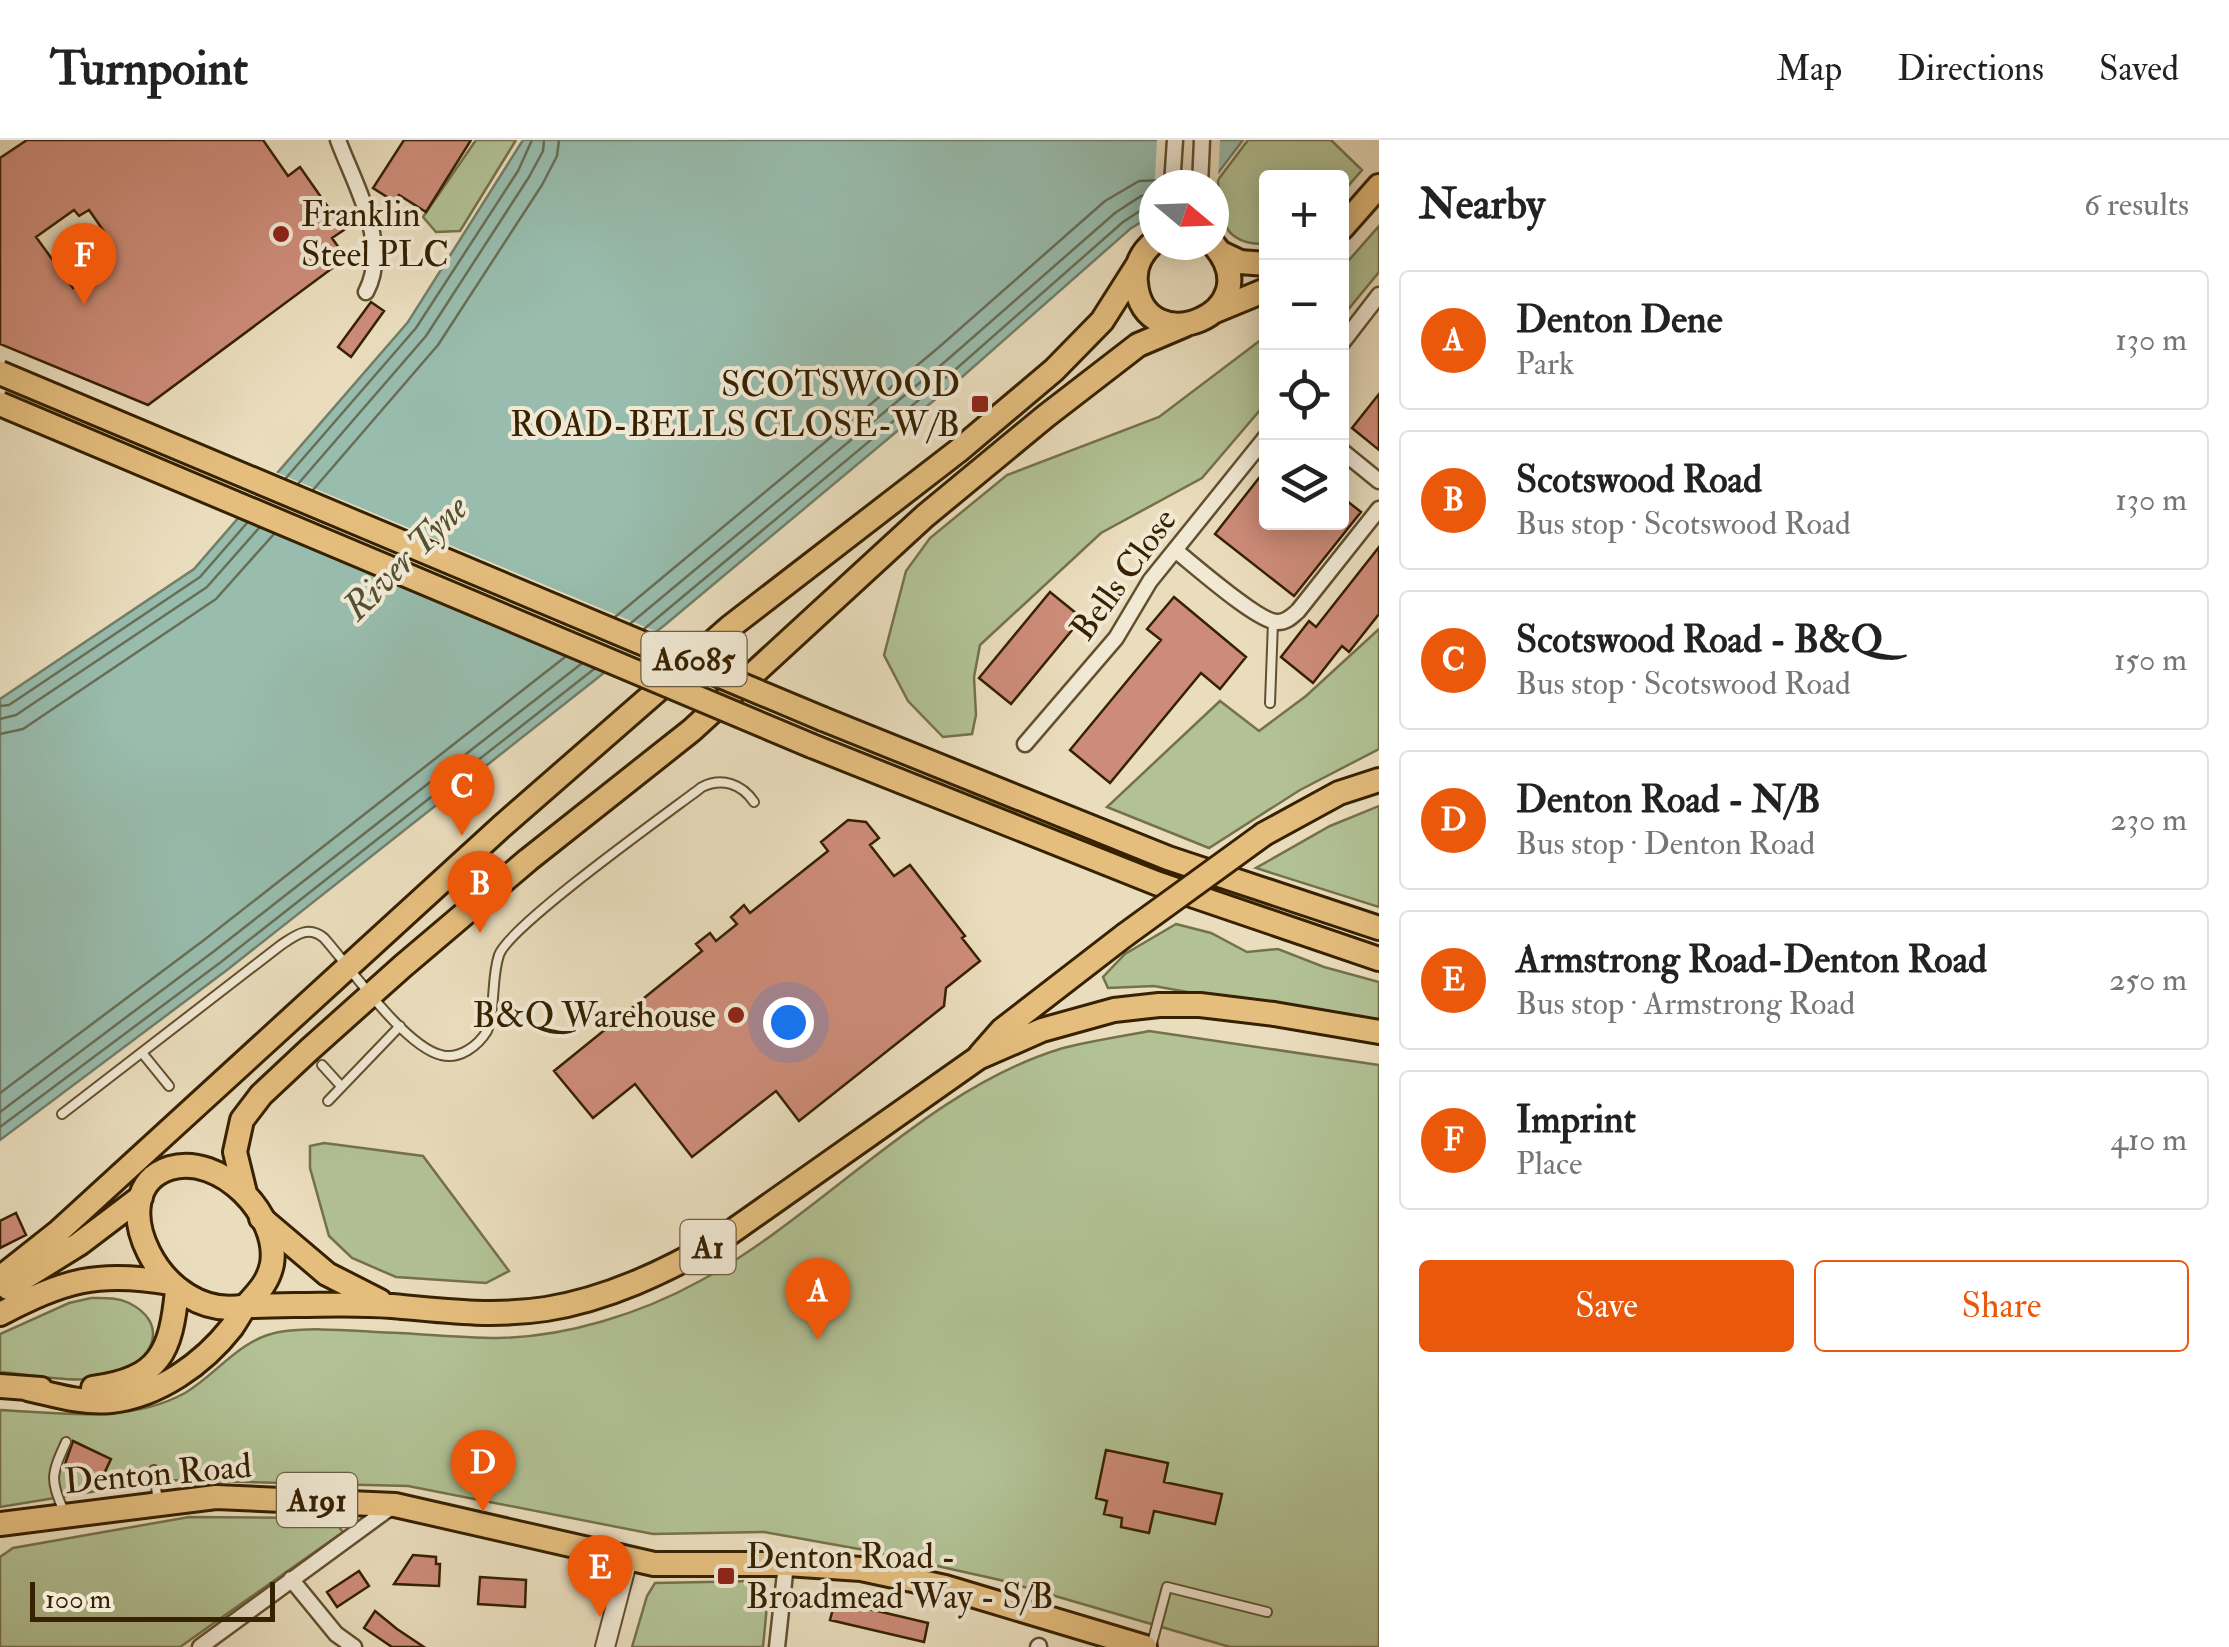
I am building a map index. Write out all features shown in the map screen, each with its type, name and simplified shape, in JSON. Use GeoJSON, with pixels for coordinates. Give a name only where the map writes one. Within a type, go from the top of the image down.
{"type":"FeatureCollection","features":[{"type":"Feature","properties":{"kind":"main road"},"geometry":{"type":"LineString","coordinates":[[1349,220],[1379,186]]}},
{"type":"Feature","properties":{"kind":"main road"},"geometry":{"type":"LineString","coordinates":[[1229,256],[1240,262],[1259,263]]}},
{"type":"Feature","properties":{"kind":"main road"},"geometry":{"type":"LineString","coordinates":[[1141,260],[1137,266],[1136,287],[1143,305],[1166,322],[1185,325],[1201,321],[1259,293]]}},
{"type":"Feature","properties":{"kind":"main road"},"geometry":{"type":"LineString","coordinates":[[1215,312],[1228,288],[1228,270],[1223,260]]}},
{"type":"Feature","properties":{"kind":"main road","name":"A6085"},"geometry":{"type":"LineString","coordinates":[[0,1278],[57,1233],[348,966],[730,628],[958,451],[1054,370],[1102,321],[1137,266]]}},
{"type":"Feature","properties":{"kind":"main road","name":"A6085"},"geometry":{"type":"LineString","coordinates":[[245,1193],[235,1152],[242,1120],[261,1096],[372,994],[573,823],[692,730],[926,516],[1138,345],[1185,325]]}},
{"type":"Feature","properties":{"kind":"main road"},"geometry":{"type":"LineString","coordinates":[[0,373],[823,719],[1168,858],[1379,928]]}},
{"type":"Feature","properties":{"kind":"main road"},"geometry":{"type":"LineString","coordinates":[[0,404],[812,746],[1156,883],[1379,959]]}},
{"type":"Feature","properties":{"kind":"main road","name":"A1"},"geometry":{"type":"LineString","coordinates":[[978,1058],[1002,1030],[1264,834],[1339,793],[1379,780]]}},
{"type":"Feature","properties":{"kind":"main road","name":"A1"},"geometry":{"type":"LineString","coordinates":[[246,1306],[391,1306],[472,1314],[546,1308],[586,1300],[656,1274],[717,1242],[978,1058],[1042,1030],[1077,1020],[1159,1005],[1200,1005],[1379,1032]]}},
{"type":"Feature","properties":{"kind":"main road"},"geometry":{"type":"LineString","coordinates":[[165,1134],[144,1190],[137,1219],[140,1233],[174,1286],[201,1304],[220,1309],[246,1306]]}},
{"type":"Feature","properties":{"kind":"main road"},"geometry":{"type":"LineString","coordinates":[[0,1292],[79,1244],[164,1170],[189,1166],[212,1172],[245,1193],[272,1246],[272,1264],[263,1288],[232,1327],[197,1362],[150,1391],[110,1401],[92,1401],[0,1386]]}},
{"type":"Feature","properties":{"kind":"main road","name":"A1"},"geometry":{"type":"LineString","coordinates":[[261,1218],[327,1274],[391,1306]]}},
{"type":"Feature","properties":{"kind":"main road"},"geometry":{"type":"LineString","coordinates":[[0,1314],[74,1281],[102,1276],[174,1286]]}},
{"type":"Feature","properties":{"kind":"main road"},"geometry":{"type":"LineString","coordinates":[[28,1389],[94,1388],[133,1379],[148,1371],[170,1341],[174,1286]]}},
{"type":"Feature","properties":{"kind":"main road","name":"Denton Road"},"geometry":{"type":"LineString","coordinates":[[1,1524],[216,1497],[395,1505],[628,1559],[676,1566],[786,1564],[861,1569],[945,1587],[1148,1647]]}},
{"type":"Feature","properties":{"kind":"street"},"geometry":{"type":"LineString","coordinates":[[338,140],[375,241],[374,277],[366,292]]}},
{"type":"Feature","properties":{"kind":"street"},"geometry":{"type":"LineString","coordinates":[[1173,170],[1175,140]]}},
{"type":"Feature","properties":{"kind":"street"},"geometry":{"type":"LineString","coordinates":[[1201,170],[1202,140]]}},
{"type":"Feature","properties":{"kind":"street"},"geometry":{"type":"LineString","coordinates":[[1349,334],[1379,295]]}},
{"type":"Feature","properties":{"kind":"street","name":"Bells Close"},"geometry":{"type":"LineString","coordinates":[[1025,744],[1116,638],[1150,581],[1264,440]]}},
{"type":"Feature","properties":{"kind":"street"},"geometry":{"type":"LineString","coordinates":[[1349,457],[1379,481]]}},
{"type":"Feature","properties":{"kind":"street"},"geometry":{"type":"LineString","coordinates":[[1174,550],[1274,622],[1290,618],[1298,611],[1379,509]]}},
{"type":"Feature","properties":{"kind":"street"},"geometry":{"type":"LineString","coordinates":[[200,1647],[395,1505]]}},
{"type":"Feature","properties":{"kind":"street"},"geometry":{"type":"LineString","coordinates":[[605,1647],[628,1559]]}},
{"type":"Feature","properties":{"kind":"street"},"geometry":{"type":"LineString","coordinates":[[777,1647],[786,1564]]}},
{"type":"Feature","properties":{"kind":"street"},"geometry":{"type":"LineString","coordinates":[[291,1580],[336,1634],[354,1647]]}},
{"type":"Feature","properties":{"kind":"lane"},"geometry":{"type":"LineString","coordinates":[[1270,703],[1274,622]]}},
{"type":"Feature","properties":{"kind":"lane"},"geometry":{"type":"LineString","coordinates":[[62,1114],[296,935],[310,931],[319,934],[400,1026],[425,1048],[450,1056],[472,1048],[481,1041],[490,1022],[500,955],[519,931],[702,786],[728,782],[740,787],[754,802]]}},
{"type":"Feature","properties":{"kind":"lane"},"geometry":{"type":"LineString","coordinates":[[328,1101],[400,1026]]}},
{"type":"Feature","properties":{"kind":"lane"},"geometry":{"type":"LineString","coordinates":[[143,1054],[169,1086]]}},
{"type":"Feature","properties":{"kind":"lane"},"geometry":{"type":"LineString","coordinates":[[322,1065],[342,1086]]}},
{"type":"Feature","properties":{"kind":"lane"},"geometry":{"type":"LineString","coordinates":[[66,1442],[53,1470],[52,1483],[66,1515]]}},
{"type":"Feature","properties":{"kind":"lane"},"geometry":{"type":"LineString","coordinates":[[154,1470],[158,1503]]}},
{"type":"Feature","properties":{"kind":"lane"},"geometry":{"type":"LineString","coordinates":[[1148,1647],[1166,1587],[1267,1612]]}},
{"type":"Feature","properties":{"kind":"shaded area"},"geometry":{"type":"Polygon","coordinates":[[[476,140],[516,140],[460,231],[436,232],[423,217],[476,140]]]}},
{"type":"Feature","properties":{"kind":"shaded area"},"geometry":{"type":"Polygon","coordinates":[[[1248,140],[1331,140],[1362,170],[1349,185],[1349,170],[1259,170],[1259,244],[1240,240],[1229,230],[1229,170],[1226,170],[1248,140]]]}},
{"type":"Feature","properties":{"kind":"shaded area"},"geometry":{"type":"Polygon","coordinates":[[[1379,226],[1379,272],[1349,308],[1349,260],[1379,226]]]}},
{"type":"Feature","properties":{"kind":"shaded area"},"geometry":{"type":"Polygon","coordinates":[[[1259,341],[1259,411],[1202,478],[1101,533],[980,645],[974,677],[976,715],[972,734],[943,737],[908,701],[884,655],[906,571],[930,538],[1007,475],[1159,417],[1259,341]]]}},
{"type":"Feature","properties":{"kind":"shaded area"},"geometry":{"type":"Polygon","coordinates":[[[1379,629],[1379,749],[1300,790],[1209,848],[1107,807],[1220,701],[1259,731],[1306,696],[1379,629]]]}},
{"type":"Feature","properties":{"kind":"shaded area"},"geometry":{"type":"Polygon","coordinates":[[[1379,806],[1379,907],[1256,868],[1330,826],[1379,806]]]}},
{"type":"Feature","properties":{"kind":"shaded area"},"geometry":{"type":"Polygon","coordinates":[[[1176,924],[1211,933],[1247,952],[1278,949],[1379,982],[1379,1026],[1154,986],[1108,988],[1103,977],[1125,954],[1176,924]]]}},
{"type":"Feature","properties":{"kind":"shaded area"},"geometry":{"type":"Polygon","coordinates":[[[1149,1031],[1379,1065],[1379,1647],[1230,1647],[1000,1580],[870,1551],[764,1532],[653,1534],[408,1486],[164,1480],[0,1507],[0,1410],[118,1413],[163,1403],[197,1385],[252,1342],[279,1332],[324,1329],[498,1338],[602,1322],[677,1293],[745,1254],[964,1093],[1011,1068],[1060,1049],[1149,1031]]]}},
{"type":"Feature","properties":{"kind":"shaded area"},"geometry":{"type":"Polygon","coordinates":[[[324,1143],[423,1156],[509,1271],[486,1283],[396,1277],[352,1258],[329,1236],[310,1168],[310,1146],[324,1143]]]}},
{"type":"Feature","properties":{"kind":"shaded area"},"geometry":{"type":"Polygon","coordinates":[[[91,1298],[124,1301],[149,1320],[153,1338],[134,1365],[94,1379],[0,1372],[0,1334],[69,1303],[91,1298]]]}},
{"type":"Feature","properties":{"kind":"shaded area"},"geometry":{"type":"Polygon","coordinates":[[[189,1517],[318,1518],[335,1522],[343,1532],[180,1647],[0,1647],[0,1557],[13,1548],[189,1517]]]}},
{"type":"Feature","properties":{"kind":"shaded area"},"geometry":{"type":"Polygon","coordinates":[[[757,1581],[768,1595],[763,1647],[632,1647],[647,1596],[655,1583],[757,1581]]]}},
{"type":"Feature","properties":{"kind":"water","name":"River Tyne"},"geometry":{"type":"Polygon","coordinates":[[[523,140],[1243,140],[1220,170],[1139,170],[1139,223],[962,377],[666,624],[227,970],[0,1140],[0,699],[194,569],[408,322],[523,140]]]}},
{"type":"Feature","properties":{"kind":"pier"},"geometry":{"type":"Polygon","coordinates":[[[1157,140],[1220,140],[1218,170],[1155,170],[1157,140]]]}},
{"type":"Feature","properties":{"kind":"pier"},"geometry":{"type":"Polygon","coordinates":[[[273,471],[662,634],[610,676],[233,516],[273,471]]]}},
{"type":"Feature","properties":{"kind":"building"},"geometry":{"type":"Polygon","coordinates":[[[27,140],[263,140],[288,176],[300,167],[344,230],[332,238],[346,258],[148,405],[0,344],[0,158],[27,140]],[[74,210],[36,237],[73,288],[110,261],[102,250],[112,243],[89,210],[79,216],[74,210]]]}},
{"type":"Feature","properties":{"kind":"building"},"geometry":{"type":"Polygon","coordinates":[[[404,140],[471,140],[426,212],[399,195],[395,202],[373,188],[404,140]]]}},
{"type":"Feature","properties":{"kind":"building"},"geometry":{"type":"Polygon","coordinates":[[[371,302],[384,311],[351,357],[338,347],[371,302]]]}},
{"type":"Feature","properties":{"kind":"building"},"geometry":{"type":"Polygon","coordinates":[[[1379,394],[1379,450],[1352,428],[1379,394]]]}},
{"type":"Feature","properties":{"kind":"building"},"geometry":{"type":"Polygon","coordinates":[[[1259,478],[1259,530],[1347,530],[1294,596],[1215,534],[1259,478]]]}},
{"type":"Feature","properties":{"kind":"building"},"geometry":{"type":"Polygon","coordinates":[[[1349,503],[1361,512],[1349,527],[1349,503]]]}},
{"type":"Feature","properties":{"kind":"building"},"geometry":{"type":"Polygon","coordinates":[[[1379,547],[1379,614],[1349,652],[1342,646],[1313,683],[1281,657],[1309,621],[1316,627],[1379,547]]]}},
{"type":"Feature","properties":{"kind":"building"},"geometry":{"type":"Polygon","coordinates":[[[1050,592],[1082,618],[1011,704],[979,678],[1050,592]]]}},
{"type":"Feature","properties":{"kind":"building"},"geometry":{"type":"Polygon","coordinates":[[[1174,597],[1246,657],[1220,689],[1201,673],[1110,783],[1070,750],[1161,640],[1147,629],[1174,597]]]}},
{"type":"Feature","properties":{"kind":"building"},"geometry":{"type":"Polygon","coordinates":[[[848,820],[866,822],[879,838],[870,845],[894,876],[910,865],[980,961],[946,988],[944,1006],[799,1121],[776,1091],[692,1157],[635,1084],[593,1118],[554,1071],[702,951],[696,944],[710,933],[716,941],[737,924],[731,917],[744,905],[750,913],[828,851],[821,842],[848,820]]]}},
{"type":"Feature","properties":{"kind":"building"},"geometry":{"type":"Polygon","coordinates":[[[16,1213],[26,1235],[0,1248],[0,1221],[16,1213]]]}},
{"type":"Feature","properties":{"kind":"building"},"geometry":{"type":"Polygon","coordinates":[[[73,1441],[111,1459],[101,1480],[65,1464],[73,1441]]]}},
{"type":"Feature","properties":{"kind":"building"},"geometry":{"type":"Polygon","coordinates":[[[1106,1450],[1168,1463],[1164,1482],[1222,1494],[1215,1524],[1154,1511],[1149,1533],[1121,1527],[1122,1518],[1104,1514],[1107,1501],[1096,1498],[1106,1450]]]}},
{"type":"Feature","properties":{"kind":"building"},"geometry":{"type":"Polygon","coordinates":[[[413,1555],[436,1557],[436,1564],[440,1564],[439,1586],[394,1584],[413,1555]]]}},
{"type":"Feature","properties":{"kind":"building"},"geometry":{"type":"Polygon","coordinates":[[[359,1571],[369,1586],[337,1607],[327,1592],[359,1571]]]}},
{"type":"Feature","properties":{"kind":"building"},"geometry":{"type":"Polygon","coordinates":[[[480,1577],[526,1580],[525,1607],[478,1604],[480,1577]]]}},
{"type":"Feature","properties":{"kind":"building"},"geometry":{"type":"Polygon","coordinates":[[[835,1601],[928,1623],[924,1642],[830,1620],[835,1601]]]}},
{"type":"Feature","properties":{"kind":"building"},"geometry":{"type":"Polygon","coordinates":[[[375,1611],[424,1647],[392,1647],[364,1628],[375,1611]]]}},
{"type":"Feature","properties":{"kind":"place","name":"Franklin Steel PLC"},"geometry":{"type":"Point","coordinates":[281,234]}},
{"type":"Feature","properties":{"kind":"place","name":"Imprint"},"geometry":{"type":"Point","coordinates":[84,305]}},
{"type":"Feature","properties":{"kind":"place","name":"SCOTSWOOD ROAD-BELLS CLOSE-W/B"},"geometry":{"type":"Point","coordinates":[980,404]}},
{"type":"Feature","properties":{"kind":"place","name":"Scotswood Road - B&Q"},"geometry":{"type":"Point","coordinates":[462,836]}},
{"type":"Feature","properties":{"kind":"place","name":"Scotswood Road"},"geometry":{"type":"Point","coordinates":[480,933]}},
{"type":"Feature","properties":{"kind":"place","name":"B&Q Warehouse"},"geometry":{"type":"Point","coordinates":[736,1015]}},
{"type":"Feature","properties":{"kind":"place","name":"Denton Dene"},"geometry":{"type":"Point","coordinates":[818,1340]}},
{"type":"Feature","properties":{"kind":"place","name":"Denton Road - N/B"},"geometry":{"type":"Point","coordinates":[483,1512]}},
{"type":"Feature","properties":{"kind":"place","name":"Denton Road - Broadmead Way - S/B"},"geometry":{"type":"Point","coordinates":[726,1576]}},
{"type":"Feature","properties":{"kind":"place","name":"Armstrong Road-Denton Road"},"geometry":{"type":"Point","coordinates":[600,1617]}}]}
